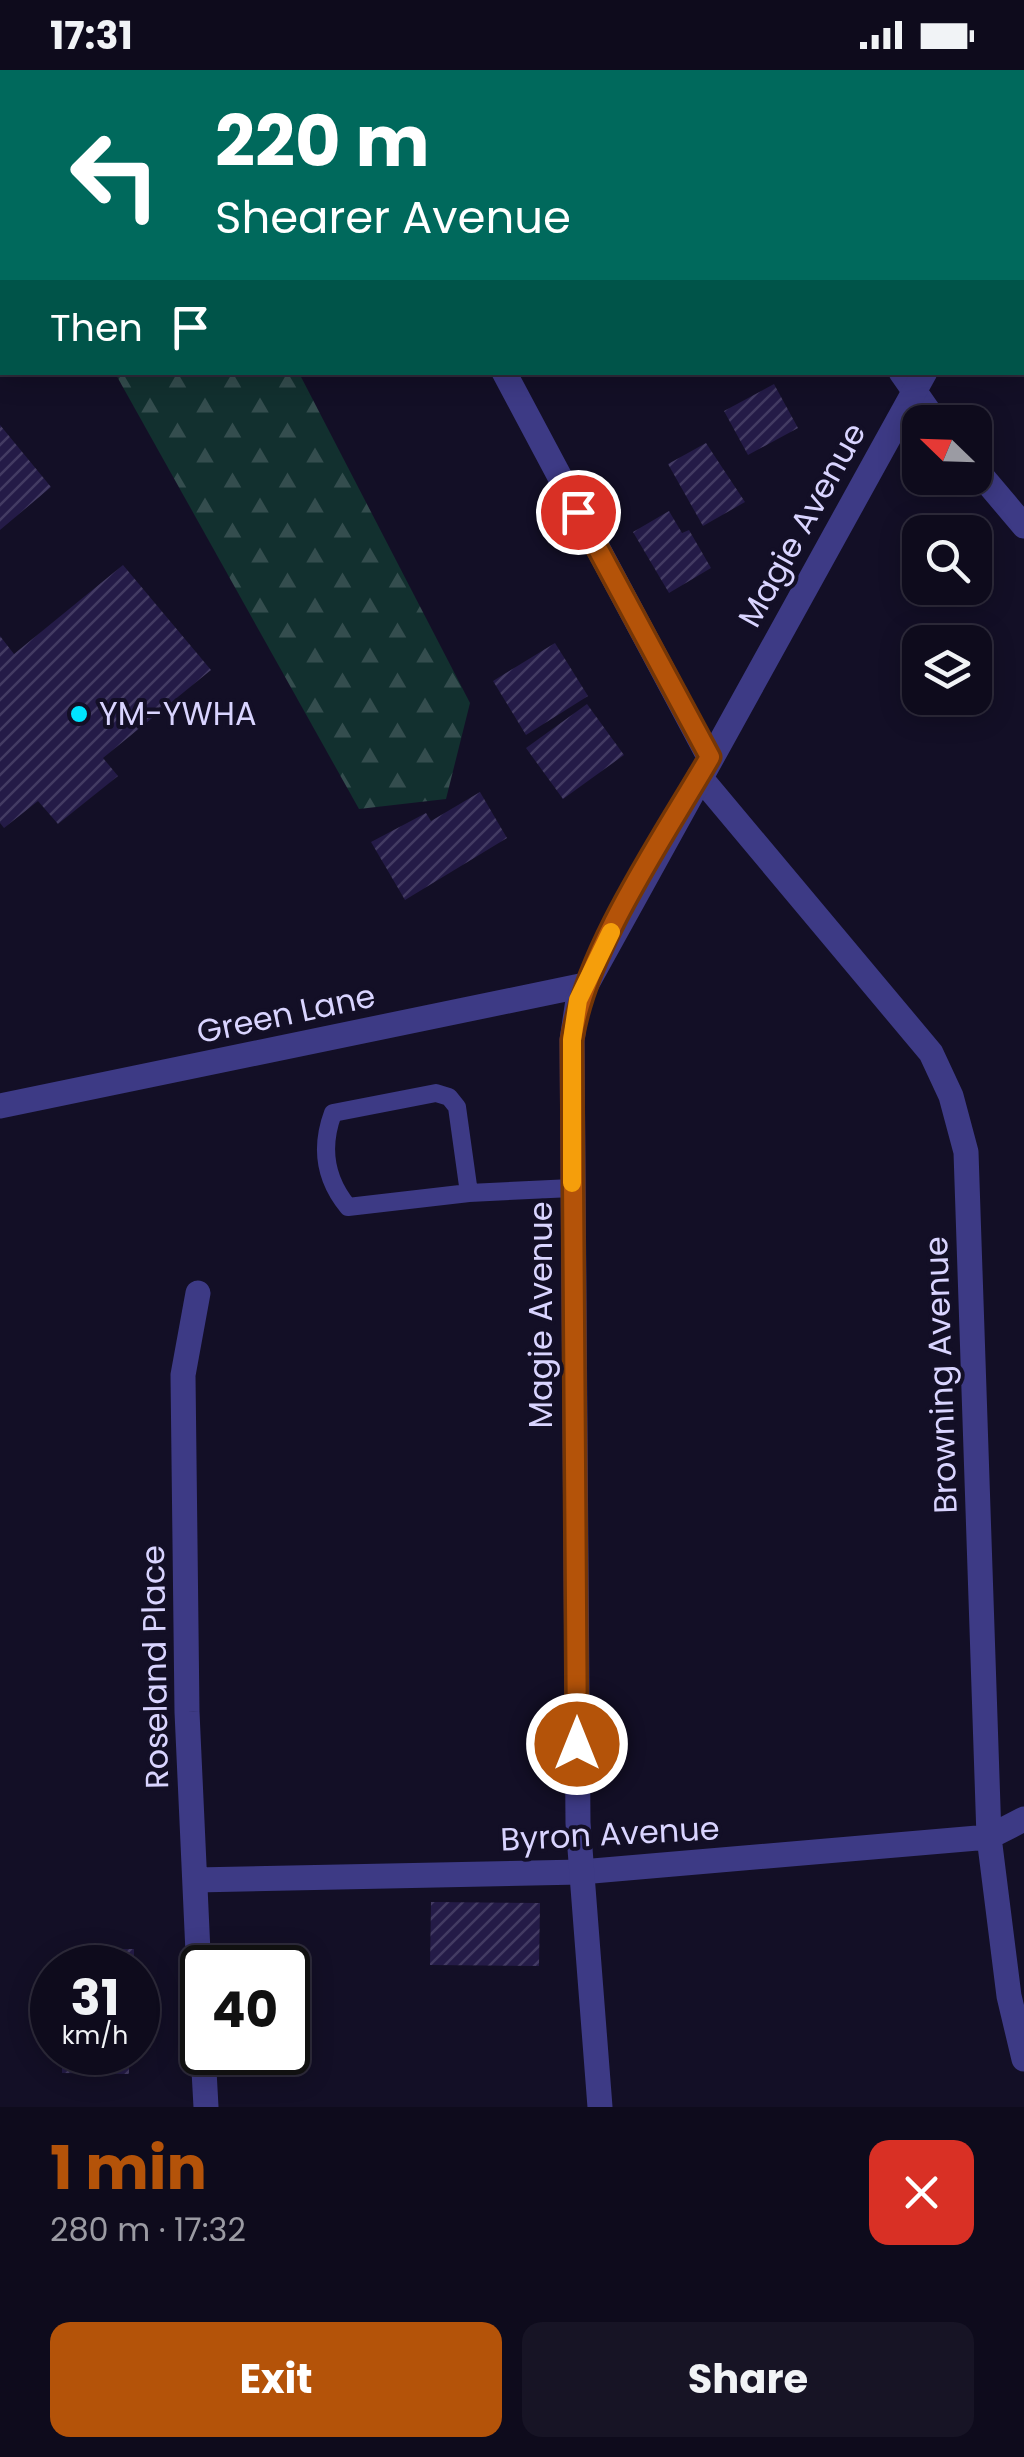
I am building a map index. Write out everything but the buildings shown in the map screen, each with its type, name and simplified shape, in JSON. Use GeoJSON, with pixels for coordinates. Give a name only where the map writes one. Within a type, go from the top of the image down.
{"type":"FeatureCollection","features":[{"type":"Feature","properties":{"kind":"street","name":"Browning Avenue"},"geometry":{"type":"LineString","coordinates":[[506,375],[704,767],[931,1054],[951,1096],[966,1152],[989,1838],[1010,1996],[1024,2059]]}},
{"type":"Feature","properties":{"kind":"street","name":"Magie Avenue"},"geometry":{"type":"LineString","coordinates":[[600,2107],[581,1872],[572,1040],[585,985],[913,380]]}},
{"type":"Feature","properties":{"kind":"street"},"geometry":{"type":"LineString","coordinates":[[913,380],[927,405]]}},
{"type":"Feature","properties":{"kind":"street"},"geometry":{"type":"LineString","coordinates":[[992,488],[1024,526]]}},
{"type":"Feature","properties":{"kind":"street","name":"Green Lane"},"geometry":{"type":"LineString","coordinates":[[0,1106],[585,985]]}},
{"type":"Feature","properties":{"kind":"street","name":"Roseland Place"},"geometry":{"type":"LineString","coordinates":[[197,1945],[187,1712],[184,1375],[198,1294]]}},
{"type":"Feature","properties":{"kind":"street","name":"Byron Avenue"},"geometry":{"type":"LineString","coordinates":[[194,1880],[581,1872],[989,1838],[1024,1819]]}},
{"type":"Feature","properties":{"kind":"street"},"geometry":{"type":"LineString","coordinates":[[204,2075],[206,2107]]}},
{"type":"Feature","properties":{"kind":"lane"},"geometry":{"type":"LineString","coordinates":[[469,1193],[457,1107],[449,1097],[436,1093],[333,1113],[325,1160],[334,1190],[348,1207],[469,1193],[572,1188]]}},
{"type":"Feature","properties":{"kind":"green space"},"geometry":{"type":"Polygon","coordinates":[[[116,375],[300,375],[470,703],[446,799],[359,809],[116,375]]]}},
{"type":"Feature","properties":{"kind":"slow traffic"},"geometry":{"type":"LineString","coordinates":[[572,1183],[572,1040],[578,1000],[611,932]]}},
{"type":"Feature","properties":{"kind":"place","name":"YM-YWHA"},"geometry":{"type":"Point","coordinates":[79,714]}},
{"type":"Feature","properties":{"kind":"route"},"geometry":{"type":"LineString","coordinates":[[577,1744],[572,1040],[578,1000],[605,944],[710,757],[578,512]]}}]}
